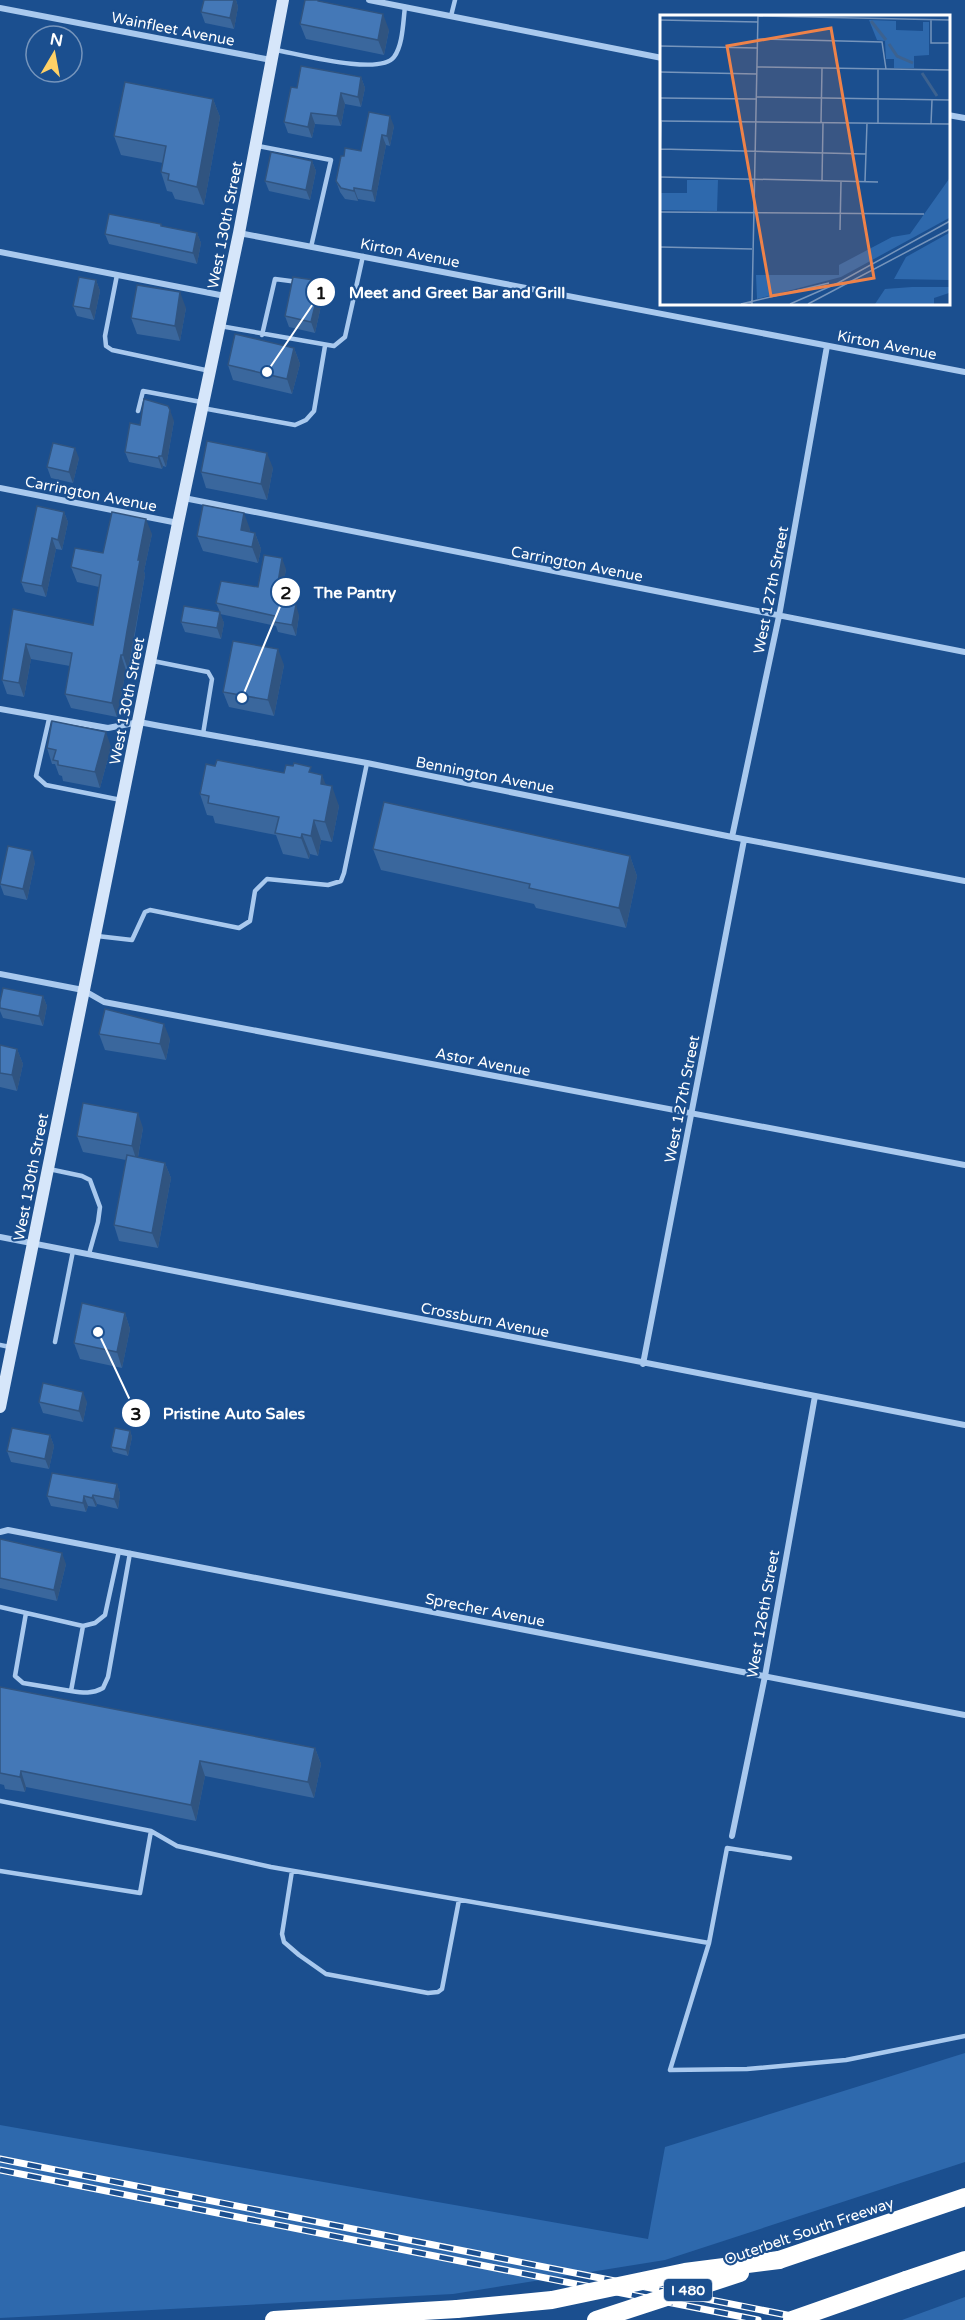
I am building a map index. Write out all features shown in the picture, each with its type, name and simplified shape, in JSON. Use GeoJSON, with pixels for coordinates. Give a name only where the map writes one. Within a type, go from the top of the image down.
{"type":"FeatureCollection","features":[{"type":"Feature","properties":{"kind":"highway","name":"Outerbelt South Freeway"},"geometry":{"type":"LineString","coordinates":[[596,2320],[965,2197]]}},
{"type":"Feature","properties":{"kind":"highway"},"geometry":{"type":"LineString","coordinates":[[274,2320],[457,2309],[552,2300],[685,2272],[784,2259]]}},
{"type":"Feature","properties":{"kind":"highway"},"geometry":{"type":"LineString","coordinates":[[792,2320],[965,2260]]}},
{"type":"Feature","properties":{"kind":"main road","name":"West 130th Street"},"geometry":{"type":"LineString","coordinates":[[0,1407],[6,1346],[34,1243],[83,990],[239,233],[283,0]]}},
{"type":"Feature","properties":{"kind":"street"},"geometry":{"type":"LineString","coordinates":[[369,0],[660,58]]}},
{"type":"Feature","properties":{"kind":"street","name":"Wainfleet Avenue"},"geometry":{"type":"LineString","coordinates":[[0,8],[272,55]]}},
{"type":"Feature","properties":{"kind":"street"},"geometry":{"type":"LineString","coordinates":[[950,115],[965,118]]}},
{"type":"Feature","properties":{"kind":"street","name":"Kirton Avenue"},"geometry":{"type":"LineString","coordinates":[[239,233],[965,372]]}},
{"type":"Feature","properties":{"kind":"street"},"geometry":{"type":"LineString","coordinates":[[0,252],[226,296]]}},
{"type":"Feature","properties":{"kind":"street","name":"West 127th Street"},"geometry":{"type":"LineString","coordinates":[[732,837],[779,616],[827,346]]}},
{"type":"Feature","properties":{"kind":"street","name":"Carrington Avenue"},"geometry":{"type":"LineString","coordinates":[[0,488],[178,523]]}},
{"type":"Feature","properties":{"kind":"street","name":"Carrington Avenue"},"geometry":{"type":"LineString","coordinates":[[184,498],[965,652]]}},
{"type":"Feature","properties":{"kind":"street","name":"Bennington Avenue"},"geometry":{"type":"LineString","coordinates":[[0,709],[108,728],[139,722],[367,763],[744,840],[965,881]]}},
{"type":"Feature","properties":{"kind":"street","name":"West 127th Street"},"geometry":{"type":"LineString","coordinates":[[643,1364],[744,840]]}},
{"type":"Feature","properties":{"kind":"street","name":"Astor Avenue"},"geometry":{"type":"LineString","coordinates":[[0,974],[83,990],[104,1002],[965,1165]]}},
{"type":"Feature","properties":{"kind":"street","name":"Crossburn Avenue"},"geometry":{"type":"LineString","coordinates":[[0,1237],[965,1425]]}},
{"type":"Feature","properties":{"kind":"street","name":"West 126th Street"},"geometry":{"type":"LineString","coordinates":[[732,1836],[765,1676],[814,1396]]}},
{"type":"Feature","properties":{"kind":"street","name":"Sprecher Avenue"},"geometry":{"type":"LineString","coordinates":[[0,1532],[8,1530],[130,1553],[965,1715]]}},
{"type":"Feature","properties":{"kind":"lane"},"geometry":{"type":"LineString","coordinates":[[452,16],[455,0]]}},
{"type":"Feature","properties":{"kind":"lane"},"geometry":{"type":"LineString","coordinates":[[272,55],[382,65],[393,59],[399,49],[405,7]]}},
{"type":"Feature","properties":{"kind":"lane"},"geometry":{"type":"LineString","coordinates":[[256,145],[331,160],[312,247]]}},
{"type":"Feature","properties":{"kind":"lane"},"geometry":{"type":"LineString","coordinates":[[220,326],[334,346],[345,337],[363,256]]}},
{"type":"Feature","properties":{"kind":"lane"},"geometry":{"type":"LineString","coordinates":[[117,274],[105,336],[106,346],[112,350],[210,371]]}},
{"type":"Feature","properties":{"kind":"lane"},"geometry":{"type":"LineString","coordinates":[[262,335],[275,279],[329,288]]}},
{"type":"Feature","properties":{"kind":"lane"},"geometry":{"type":"LineString","coordinates":[[138,411],[143,391],[295,426],[306,420],[314,411],[326,346]]}},
{"type":"Feature","properties":{"kind":"lane"},"geometry":{"type":"LineString","coordinates":[[151,660],[208,672],[212,679],[203,734]]}},
{"type":"Feature","properties":{"kind":"lane"},"geometry":{"type":"LineString","coordinates":[[49,719],[36,776],[46,785],[123,800]]}},
{"type":"Feature","properties":{"kind":"lane"},"geometry":{"type":"LineString","coordinates":[[95,935],[132,940],[145,912],[150,910],[239,928],[250,921],[255,891],[267,879],[328,885],[341,881],[367,763]]}},
{"type":"Feature","properties":{"kind":"lane"},"geometry":{"type":"LineString","coordinates":[[48,1169],[82,1176],[90,1180],[100,1207],[89,1254]]}},
{"type":"Feature","properties":{"kind":"lane"},"geometry":{"type":"LineString","coordinates":[[55,1342],[73,1251]]}},
{"type":"Feature","properties":{"kind":"lane"},"geometry":{"type":"LineString","coordinates":[[0,1607],[83,1626],[95,1623],[105,1615],[119,1551]]}},
{"type":"Feature","properties":{"kind":"lane"},"geometry":{"type":"LineString","coordinates":[[26,1613],[15,1676],[22,1683],[86,1693],[104,1688],[108,1677],[130,1553]]}},
{"type":"Feature","properties":{"kind":"lane"},"geometry":{"type":"LineString","coordinates":[[72,1691],[83,1626]]}},
{"type":"Feature","properties":{"kind":"lane"},"geometry":{"type":"LineString","coordinates":[[0,1801],[151,1831],[177,1845],[292,1871],[709,1943]]}},
{"type":"Feature","properties":{"kind":"lane"},"geometry":{"type":"LineString","coordinates":[[0,1870],[140,1893],[151,1831]]}},
{"type":"Feature","properties":{"kind":"lane"},"geometry":{"type":"LineString","coordinates":[[790,1858],[727,1848],[709,1943],[670,2070],[747,2069],[846,2060],[965,2036]]}},
{"type":"Feature","properties":{"kind":"lane"},"geometry":{"type":"LineString","coordinates":[[292,1871],[282,1934],[284,1942],[326,1974],[429,1993],[442,1989],[459,1899]]}},
{"type":"Feature","properties":{"kind":"shaded area"},"geometry":{"type":"Polygon","coordinates":[[[965,2053],[965,2162],[665,2260],[453,2294],[0,2318],[0,2125],[648,2239],[665,2147],[965,2053]]]}},
{"type":"Feature","properties":{"kind":"shaded area"},"geometry":{"type":"Polygon","coordinates":[[[965,2297],[965,2320],[902,2320],[965,2297]]]}},
{"type":"Feature","properties":{"kind":"building"},"geometry":{"type":"Polygon","coordinates":[[[204,0],[234,0],[230,18],[201,12],[204,0]]]}},
{"type":"Feature","properties":{"kind":"building"},"geometry":{"type":"Polygon","coordinates":[[[305,0],[318,0],[383,14],[378,40],[300,24],[305,0]]]}},
{"type":"Feature","properties":{"kind":"building"},"geometry":{"type":"Polygon","coordinates":[[[301,66],[361,77],[358,97],[341,93],[337,116],[311,113],[308,127],[284,122],[291,87],[297,88],[301,66]]]}},
{"type":"Feature","properties":{"kind":"building"},"geometry":{"type":"Polygon","coordinates":[[[125,82],[213,99],[197,187],[168,180],[169,174],[161,172],[166,146],[114,136],[125,82]]]}},
{"type":"Feature","properties":{"kind":"building"},"geometry":{"type":"Polygon","coordinates":[[[369,112],[390,116],[387,136],[382,135],[372,191],[341,188],[336,181],[341,156],[344,156],[345,148],[361,151],[369,112]]]}},
{"type":"Feature","properties":{"kind":"building"},"geometry":{"type":"Polygon","coordinates":[[[271,152],[312,161],[306,190],[265,181],[271,152]]]}},
{"type":"Feature","properties":{"kind":"building"},"geometry":{"type":"Polygon","coordinates":[[[109,214],[197,233],[193,253],[105,234],[109,214]]]}},
{"type":"Feature","properties":{"kind":"building"},"geometry":{"type":"Polygon","coordinates":[[[79,277],[96,280],[90,309],[73,306],[79,277]]]}},
{"type":"Feature","properties":{"kind":"building"},"geometry":{"type":"Polygon","coordinates":[[[293,277],[321,281],[311,322],[285,316],[293,277]]]}},
{"type":"Feature","properties":{"kind":"building"},"geometry":{"type":"Polygon","coordinates":[[[137,285],[180,292],[175,326],[131,318],[137,285]]]}},
{"type":"Feature","properties":{"kind":"building"},"geometry":{"type":"Polygon","coordinates":[[[235,334],[294,348],[287,379],[228,365],[235,334]]]}},
{"type":"Feature","properties":{"kind":"building"},"geometry":{"type":"Polygon","coordinates":[[[144,399],[168,406],[170,410],[162,456],[158,458],[125,452],[130,423],[140,425],[144,399]]]}},
{"type":"Feature","properties":{"kind":"building"},"geometry":{"type":"Polygon","coordinates":[[[207,441],[267,453],[261,484],[201,472],[207,441]]]}},
{"type":"Feature","properties":{"kind":"building"},"geometry":{"type":"Polygon","coordinates":[[[53,443],[75,448],[69,472],[47,467],[53,443]]]}},
{"type":"Feature","properties":{"kind":"building"},"geometry":{"type":"Polygon","coordinates":[[[203,505],[244,513],[241,530],[255,533],[252,547],[197,536],[203,505]]]}},
{"type":"Feature","properties":{"kind":"building"},"geometry":{"type":"Polygon","coordinates":[[[37,506],[64,512],[58,540],[52,538],[42,586],[21,582],[37,506]]]}},
{"type":"Feature","properties":{"kind":"building"},"geometry":{"type":"Polygon","coordinates":[[[112,512],[146,519],[123,655],[121,655],[112,703],[65,694],[72,653],[26,644],[19,683],[2,680],[13,609],[93,625],[101,575],[71,567],[75,548],[103,553],[112,512]]]}},
{"type":"Feature","properties":{"kind":"building"},"geometry":{"type":"Polygon","coordinates":[[[264,555],[282,558],[275,601],[296,605],[292,625],[274,622],[275,616],[216,603],[221,581],[258,587],[264,555]]]}},
{"type":"Feature","properties":{"kind":"building"},"geometry":{"type":"Polygon","coordinates":[[[184,606],[220,612],[217,628],[181,622],[184,606]]]}},
{"type":"Feature","properties":{"kind":"building"},"geometry":{"type":"Polygon","coordinates":[[[233,641],[278,649],[268,700],[223,692],[233,641]]]}},
{"type":"Feature","properties":{"kind":"building"},"geometry":{"type":"Polygon","coordinates":[[[52,721],[106,732],[95,772],[58,765],[58,761],[53,760],[56,750],[47,748],[52,721]]]}},
{"type":"Feature","properties":{"kind":"building"},"geometry":{"type":"Polygon","coordinates":[[[217,760],[284,773],[286,765],[293,766],[294,763],[311,767],[309,772],[322,775],[321,784],[332,786],[325,822],[314,820],[311,836],[302,834],[301,838],[275,833],[279,817],[208,803],[209,796],[200,794],[206,764],[215,766],[217,760]]]}},
{"type":"Feature","properties":{"kind":"building"},"geometry":{"type":"Polygon","coordinates":[[[384,802],[630,856],[619,908],[529,888],[530,884],[373,849],[384,802]]]}},
{"type":"Feature","properties":{"kind":"building"},"geometry":{"type":"Polygon","coordinates":[[[8,846],[32,851],[23,889],[0,884],[8,846]]]}},
{"type":"Feature","properties":{"kind":"building"},"geometry":{"type":"Polygon","coordinates":[[[3,988],[43,996],[39,1016],[0,1008],[3,988]]]}},
{"type":"Feature","properties":{"kind":"building"},"geometry":{"type":"Polygon","coordinates":[[[105,1009],[164,1024],[160,1044],[99,1034],[105,1009]]]}},
{"type":"Feature","properties":{"kind":"building"},"geometry":{"type":"Polygon","coordinates":[[[0,1045],[17,1049],[12,1075],[0,1073],[0,1045]]]}},
{"type":"Feature","properties":{"kind":"building"},"geometry":{"type":"Polygon","coordinates":[[[83,1103],[138,1113],[132,1146],[77,1136],[83,1103]]]}},
{"type":"Feature","properties":{"kind":"building"},"geometry":{"type":"Polygon","coordinates":[[[127,1155],[165,1163],[152,1233],[114,1225],[127,1155]]]}},
{"type":"Feature","properties":{"kind":"building"},"geometry":{"type":"Polygon","coordinates":[[[82,1303],[125,1313],[117,1352],[74,1343],[82,1303]]]}},
{"type":"Feature","properties":{"kind":"building"},"geometry":{"type":"Polygon","coordinates":[[[43,1383],[83,1392],[79,1411],[39,1402],[43,1383]]]}},
{"type":"Feature","properties":{"kind":"building"},"geometry":{"type":"Polygon","coordinates":[[[12,1428],[50,1435],[45,1459],[7,1451],[12,1428]]]}},
{"type":"Feature","properties":{"kind":"building"},"geometry":{"type":"Polygon","coordinates":[[[115,1428],[130,1431],[126,1450],[111,1447],[115,1428]]]}},
{"type":"Feature","properties":{"kind":"building"},"geometry":{"type":"Polygon","coordinates":[[[52,1473],[117,1484],[114,1499],[93,1495],[92,1498],[84,1496],[83,1503],[47,1496],[52,1473]]]}},
{"type":"Feature","properties":{"kind":"building"},"geometry":{"type":"Polygon","coordinates":[[[0,1539],[62,1553],[54,1590],[0,1578],[0,1539]]]}},
{"type":"Feature","properties":{"kind":"building"},"geometry":{"type":"Polygon","coordinates":[[[0,1687],[315,1748],[308,1782],[200,1761],[191,1805],[21,1771],[20,1777],[0,1773],[0,1687]]]}},
{"type":"Feature","properties":{"kind":"railway"},"geometry":{"type":"LineString","coordinates":[[0,2159],[812,2320]]}},
{"type":"Feature","properties":{"kind":"railway"},"geometry":{"type":"LineString","coordinates":[[0,2170],[758,2320]]}},
{"type":"Feature","properties":{"kind":"place","name":"Meet and Greet Bar and Grill"},"geometry":{"type":"Point","coordinates":[267,372]}},
{"type":"Feature","properties":{"kind":"place","name":"The Pantry"},"geometry":{"type":"Point","coordinates":[242,698]}},
{"type":"Feature","properties":{"kind":"place","name":"Pristine Auto Sales"},"geometry":{"type":"Point","coordinates":[98,1332]}}]}
